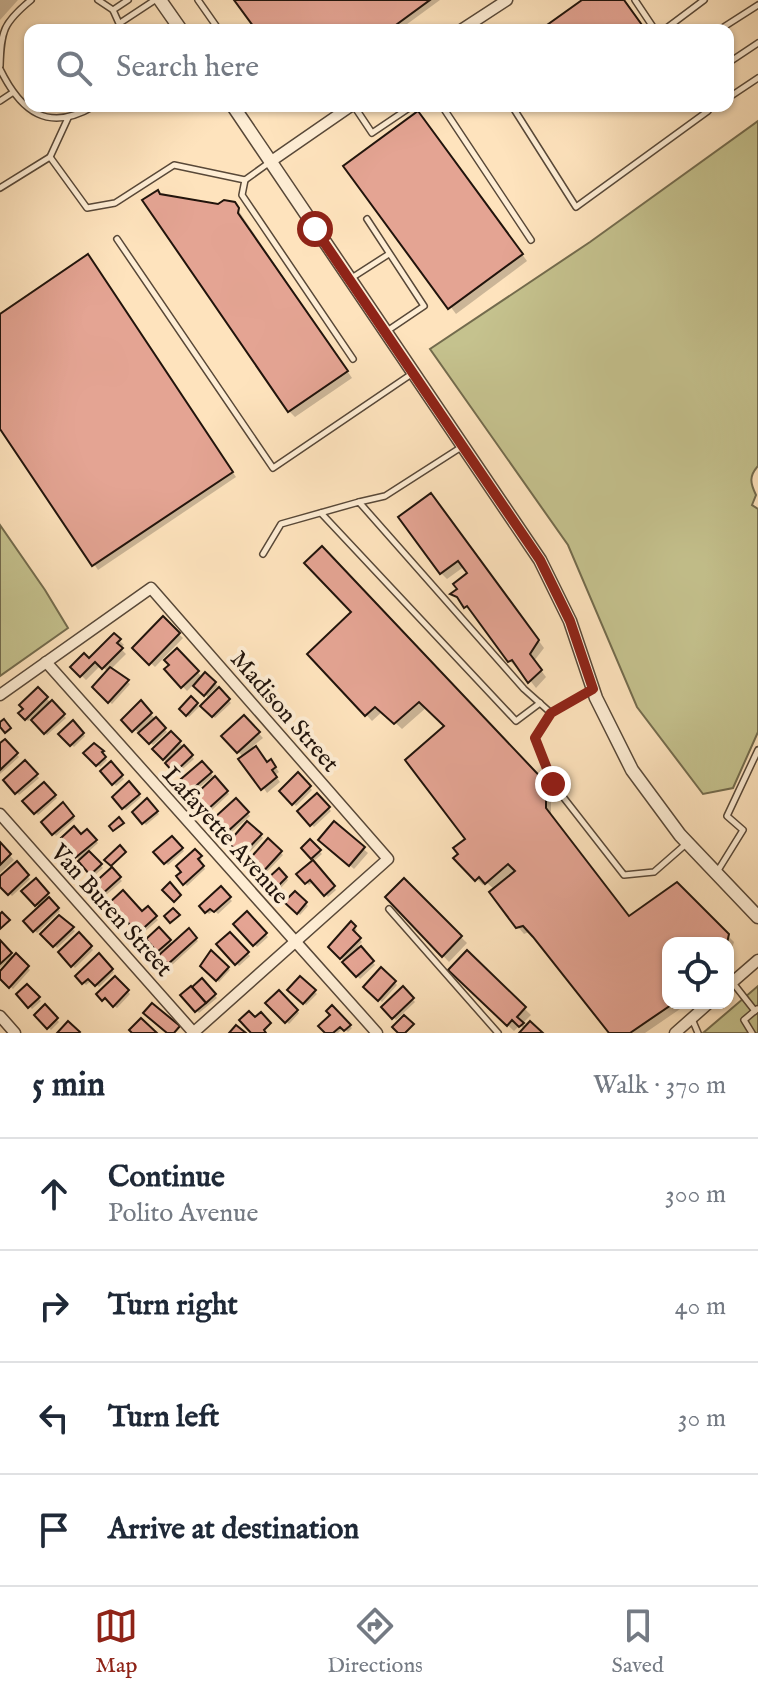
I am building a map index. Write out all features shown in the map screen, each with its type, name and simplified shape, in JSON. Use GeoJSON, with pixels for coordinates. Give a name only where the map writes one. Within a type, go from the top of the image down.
{"type":"FeatureCollection","features":[{"type":"Feature","properties":{"kind":"street"},"geometry":{"type":"LineString","coordinates":[[158,0],[176,24]]}},
{"type":"Feature","properties":{"kind":"street"},"geometry":{"type":"LineString","coordinates":[[471,24],[507,0]]}},
{"type":"Feature","properties":{"kind":"street"},"geometry":{"type":"LineString","coordinates":[[241,112],[270,162],[540,560],[558,592],[612,735],[632,770],[655,804],[688,843],[758,917]]}},
{"type":"Feature","properties":{"kind":"street"},"geometry":{"type":"LineString","coordinates":[[270,162],[344,112]]}},
{"type":"Feature","properties":{"kind":"street","name":"Madison Street"},"geometry":{"type":"LineString","coordinates":[[46,662],[151,588],[388,859],[296,943]]}},
{"type":"Feature","properties":{"kind":"street"},"geometry":{"type":"LineString","coordinates":[[0,695],[46,662]]}},
{"type":"Feature","properties":{"kind":"street","name":"Lafayette Avenue"},"geometry":{"type":"LineString","coordinates":[[46,662],[377,1033]]}},
{"type":"Feature","properties":{"kind":"street","name":"Van Buren Street"},"geometry":{"type":"LineString","coordinates":[[0,814],[194,1033]]}},
{"type":"Feature","properties":{"kind":"street"},"geometry":{"type":"LineString","coordinates":[[194,1033],[296,943]]}},
{"type":"Feature","properties":{"kind":"street"},"geometry":{"type":"LineString","coordinates":[[734,981],[758,960]]}},
{"type":"Feature","properties":{"kind":"street"},"geometry":{"type":"LineString","coordinates":[[675,1033],[702,1009]]}},
{"type":"Feature","properties":{"kind":"street"},"geometry":{"type":"LineString","coordinates":[[0,1016],[15,1033]]}},
{"type":"Feature","properties":{"kind":"lane"},"geometry":{"type":"LineString","coordinates":[[24,104],[12,93],[0,68],[1,35],[12,16],[31,0]]}},
{"type":"Feature","properties":{"kind":"lane"},"geometry":{"type":"LineString","coordinates":[[98,0],[113,10],[120,23],[158,0]]}},
{"type":"Feature","properties":{"kind":"lane"},"geometry":{"type":"LineString","coordinates":[[113,10],[128,0]]}},
{"type":"Feature","properties":{"kind":"lane"},"geometry":{"type":"LineString","coordinates":[[198,0],[215,24]]}},
{"type":"Feature","properties":{"kind":"lane"},"geometry":{"type":"LineString","coordinates":[[635,0],[651,24]]}},
{"type":"Feature","properties":{"kind":"lane"},"geometry":{"type":"LineString","coordinates":[[672,24],[704,0]]}},
{"type":"Feature","properties":{"kind":"lane"},"geometry":{"type":"LineString","coordinates":[[728,24],[758,5]]}},
{"type":"Feature","properties":{"kind":"lane"},"geometry":{"type":"LineString","coordinates":[[734,59],[758,43]]}},
{"type":"Feature","properties":{"kind":"lane"},"geometry":{"type":"LineString","coordinates":[[734,94],[758,78]]}},
{"type":"Feature","properties":{"kind":"lane"},"geometry":{"type":"LineString","coordinates":[[0,101],[12,93]]}},
{"type":"Feature","properties":{"kind":"lane"},"geometry":{"type":"LineString","coordinates":[[35,112],[54,120],[83,112]]}},
{"type":"Feature","properties":{"kind":"lane"},"geometry":{"type":"LineString","coordinates":[[357,112],[372,133],[403,112]]}},
{"type":"Feature","properties":{"kind":"lane"},"geometry":{"type":"LineString","coordinates":[[446,112],[531,240]]}},
{"type":"Feature","properties":{"kind":"lane"},"geometry":{"type":"LineString","coordinates":[[516,112],[576,207],[702,112]]}},
{"type":"Feature","properties":{"kind":"lane"},"geometry":{"type":"LineString","coordinates":[[0,188],[50,157],[69,117]]}},
{"type":"Feature","properties":{"kind":"lane"},"geometry":{"type":"LineString","coordinates":[[50,157],[87,208],[115,203],[174,165],[245,180]]}},
{"type":"Feature","properties":{"kind":"lane"},"geometry":{"type":"LineString","coordinates":[[270,162],[245,180],[242,195],[353,359]]}},
{"type":"Feature","properties":{"kind":"lane"},"geometry":{"type":"LineString","coordinates":[[367,219],[424,306],[386,332]]}},
{"type":"Feature","properties":{"kind":"lane"},"geometry":{"type":"LineString","coordinates":[[117,239],[273,468],[414,373]]}},
{"type":"Feature","properties":{"kind":"lane"},"geometry":{"type":"LineString","coordinates":[[349,279],[389,254]]}},
{"type":"Feature","properties":{"kind":"lane"},"geometry":{"type":"LineString","coordinates":[[263,554],[281,524],[385,496],[463,446]]}},
{"type":"Feature","properties":{"kind":"lane"},"geometry":{"type":"LineString","coordinates":[[359,502],[524,689],[551,713]]}},
{"type":"Feature","properties":{"kind":"lane"},"geometry":{"type":"LineString","coordinates":[[321,512],[516,721],[540,703]]}},
{"type":"Feature","properties":{"kind":"lane"},"geometry":{"type":"LineString","coordinates":[[593,689],[551,713],[535,738],[553,784],[624,875],[654,872],[688,843]]}},
{"type":"Feature","properties":{"kind":"lane"},"geometry":{"type":"LineString","coordinates":[[716,873],[743,830],[727,816],[758,750]]}},
{"type":"Feature","properties":{"kind":"lane"},"geometry":{"type":"LineString","coordinates":[[389,909],[498,1033]]}},
{"type":"Feature","properties":{"kind":"lane"},"geometry":{"type":"LineString","coordinates":[[734,988],[757,1010],[744,1020],[752,1033]]}},
{"type":"Feature","properties":{"kind":"lane"},"geometry":{"type":"LineString","coordinates":[[692,1018],[698,1033]]}},
{"type":"Feature","properties":{"kind":"shaded area"},"geometry":{"type":"Polygon","coordinates":[[[758,121],[758,466],[751,480],[756,495],[752,505],[758,509],[758,732],[733,788],[703,794],[637,707],[568,545],[430,349],[590,242],[758,121]]]}},
{"type":"Feature","properties":{"kind":"shaded area"},"geometry":{"type":"Polygon","coordinates":[[[0,525],[68,628],[0,676],[0,525]]]}},
{"type":"Feature","properties":{"kind":"shaded area"},"geometry":{"type":"Polygon","coordinates":[[[758,986],[758,1033],[703,1033],[734,1009],[758,986]]]}},
{"type":"Feature","properties":{"kind":"building"},"geometry":{"type":"Polygon","coordinates":[[[234,0],[430,0],[397,24],[252,24],[234,0]]]}},
{"type":"Feature","properties":{"kind":"building"},"geometry":{"type":"Polygon","coordinates":[[[582,0],[624,0],[641,24],[548,24],[582,0]]]}},
{"type":"Feature","properties":{"kind":"building"},"geometry":{"type":"Polygon","coordinates":[[[419,112],[523,254],[448,309],[343,166],[419,112]]]}},
{"type":"Feature","properties":{"kind":"building"},"geometry":{"type":"Polygon","coordinates":[[[158,190],[160,194],[218,204],[224,200],[235,202],[238,213],[348,371],[288,412],[142,200],[158,190]]]}},
{"type":"Feature","properties":{"kind":"building"},"geometry":{"type":"Polygon","coordinates":[[[88,254],[233,472],[92,566],[0,429],[0,314],[88,254]]]}},
{"type":"Feature","properties":{"kind":"building"},"geometry":{"type":"Polygon","coordinates":[[[431,493],[539,640],[530,654],[542,670],[528,683],[512,660],[508,662],[467,606],[464,608],[457,597],[450,594],[457,589],[453,584],[467,573],[458,561],[440,574],[398,517],[431,493]]]}},
{"type":"Feature","properties":{"kind":"building"},"geometry":{"type":"Polygon","coordinates":[[[322,546],[550,787],[546,791],[546,808],[629,916],[677,882],[729,934],[728,937],[662,937],[662,1009],[665,1009],[630,1033],[609,1033],[533,937],[523,926],[516,928],[489,892],[515,871],[508,864],[485,884],[479,877],[475,881],[453,858],[458,854],[453,848],[465,839],[405,760],[444,726],[419,702],[394,724],[375,707],[365,716],[307,654],[351,612],[304,563],[322,546]]]}},
{"type":"Feature","properties":{"kind":"building"},"geometry":{"type":"Polygon","coordinates":[[[163,616],[180,633],[149,665],[132,648],[163,616]]]}},
{"type":"Feature","properties":{"kind":"building"},"geometry":{"type":"Polygon","coordinates":[[[114,633],[121,639],[117,643],[123,648],[102,669],[95,662],[80,677],[70,667],[84,653],[89,658],[114,633]]]}},
{"type":"Feature","properties":{"kind":"building"},"geometry":{"type":"Polygon","coordinates":[[[177,648],[199,671],[181,688],[164,669],[169,665],[164,660],[177,648]]]}},
{"type":"Feature","properties":{"kind":"building"},"geometry":{"type":"Polygon","coordinates":[[[110,667],[129,680],[108,703],[92,687],[110,667]]]}},
{"type":"Feature","properties":{"kind":"building"},"geometry":{"type":"Polygon","coordinates":[[[205,672],[216,682],[204,696],[193,686],[205,672]]]}},
{"type":"Feature","properties":{"kind":"building"},"geometry":{"type":"Polygon","coordinates":[[[38,687],[48,697],[25,720],[18,713],[23,709],[19,705],[38,687]]]}},
{"type":"Feature","properties":{"kind":"building"},"geometry":{"type":"Polygon","coordinates":[[[219,687],[230,699],[212,717],[200,706],[219,687]]]}},
{"type":"Feature","properties":{"kind":"building"},"geometry":{"type":"Polygon","coordinates":[[[191,696],[198,703],[186,716],[179,709],[191,696]]]}},
{"type":"Feature","properties":{"kind":"building"},"geometry":{"type":"Polygon","coordinates":[[[52,700],[65,714],[44,734],[31,720],[52,700]]]}},
{"type":"Feature","properties":{"kind":"building"},"geometry":{"type":"Polygon","coordinates":[[[141,700],[152,713],[132,732],[121,720],[141,700]]]}},
{"type":"Feature","properties":{"kind":"building"},"geometry":{"type":"Polygon","coordinates":[[[244,715],[260,732],[237,753],[221,736],[244,715]]]}},
{"type":"Feature","properties":{"kind":"building"},"geometry":{"type":"Polygon","coordinates":[[[156,717],[166,728],[149,744],[138,733],[156,717]]]}},
{"type":"Feature","properties":{"kind":"building"},"geometry":{"type":"Polygon","coordinates":[[[4,719],[11,728],[5,733],[0,727],[4,719]]]}},
{"type":"Feature","properties":{"kind":"building"},"geometry":{"type":"Polygon","coordinates":[[[73,720],[84,733],[70,746],[58,734],[73,720]]]}},
{"type":"Feature","properties":{"kind":"building"},"geometry":{"type":"Polygon","coordinates":[[[171,731],[181,741],[163,760],[152,749],[171,731]]]}},
{"type":"Feature","properties":{"kind":"building"},"geometry":{"type":"Polygon","coordinates":[[[5,739],[18,753],[0,770],[0,743],[5,739]]]}},
{"type":"Feature","properties":{"kind":"building"},"geometry":{"type":"Polygon","coordinates":[[[94,743],[106,757],[96,766],[83,753],[94,743]]]}},
{"type":"Feature","properties":{"kind":"building"},"geometry":{"type":"Polygon","coordinates":[[[184,745],[193,755],[174,773],[165,763],[184,745]]]}},
{"type":"Feature","properties":{"kind":"building"},"geometry":{"type":"Polygon","coordinates":[[[256,746],[267,762],[271,759],[276,767],[272,770],[277,777],[261,790],[238,759],[256,746]]]}},
{"type":"Feature","properties":{"kind":"building"},"geometry":{"type":"Polygon","coordinates":[[[25,760],[38,774],[15,794],[3,780],[25,760]]]}},
{"type":"Feature","properties":{"kind":"building"},"geometry":{"type":"Polygon","coordinates":[[[111,761],[123,775],[112,785],[100,771],[111,761]]]}},
{"type":"Feature","properties":{"kind":"building"},"geometry":{"type":"Polygon","coordinates":[[[202,761],[212,772],[190,791],[181,779],[202,761]]]}},
{"type":"Feature","properties":{"kind":"building"},"geometry":{"type":"Polygon","coordinates":[[[298,772],[311,786],[292,805],[279,791],[298,772]]]}},
{"type":"Feature","properties":{"kind":"building"},"geometry":{"type":"Polygon","coordinates":[[[215,776],[228,791],[207,810],[194,796],[215,776]]]}},
{"type":"Feature","properties":{"kind":"building"},"geometry":{"type":"Polygon","coordinates":[[[129,781],[140,794],[122,809],[112,797],[129,781]]]}},
{"type":"Feature","properties":{"kind":"building"},"geometry":{"type":"Polygon","coordinates":[[[44,782],[56,795],[34,814],[22,801],[44,782]]]}},
{"type":"Feature","properties":{"kind":"building"},"geometry":{"type":"Polygon","coordinates":[[[317,793],[330,807],[310,826],[297,811],[317,793]]]}},
{"type":"Feature","properties":{"kind":"building"},"geometry":{"type":"Polygon","coordinates":[[[147,798],[158,811],[142,824],[132,812],[147,798]]]}},
{"type":"Feature","properties":{"kind":"building"},"geometry":{"type":"Polygon","coordinates":[[[236,798],[249,812],[227,832],[214,818],[236,798]]]}},
{"type":"Feature","properties":{"kind":"building"},"geometry":{"type":"Polygon","coordinates":[[[63,802],[74,816],[52,835],[41,822],[63,802]]]}},
{"type":"Feature","properties":{"kind":"building"},"geometry":{"type":"Polygon","coordinates":[[[119,817],[124,823],[113,831],[109,826],[119,817]]]}},
{"type":"Feature","properties":{"kind":"building"},"geometry":{"type":"Polygon","coordinates":[[[247,821],[262,834],[242,855],[228,843],[247,821]]]}},
{"type":"Feature","properties":{"kind":"building"},"geometry":{"type":"Polygon","coordinates":[[[334,821],[365,847],[349,866],[318,840],[334,821]]]}},
{"type":"Feature","properties":{"kind":"building"},"geometry":{"type":"Polygon","coordinates":[[[74,826],[81,834],[87,829],[97,840],[75,858],[61,838],[74,826]]]}},
{"type":"Feature","properties":{"kind":"building"},"geometry":{"type":"Polygon","coordinates":[[[172,836],[183,848],[164,864],[153,852],[172,836]]]}},
{"type":"Feature","properties":{"kind":"building"},"geometry":{"type":"Polygon","coordinates":[[[268,838],[282,851],[260,875],[246,863],[268,838]]]}},
{"type":"Feature","properties":{"kind":"building"},"geometry":{"type":"Polygon","coordinates":[[[310,839],[321,850],[311,859],[301,848],[310,839]]]}},
{"type":"Feature","properties":{"kind":"building"},"geometry":{"type":"Polygon","coordinates":[[[0,842],[11,854],[0,865],[0,842]]]}},
{"type":"Feature","properties":{"kind":"building"},"geometry":{"type":"Polygon","coordinates":[[[120,845],[126,852],[111,866],[104,860],[120,845]]]}},
{"type":"Feature","properties":{"kind":"building"},"geometry":{"type":"Polygon","coordinates":[[[195,849],[202,856],[198,859],[204,866],[183,885],[176,876],[181,872],[176,866],[195,849]]]}},
{"type":"Feature","properties":{"kind":"building"},"geometry":{"type":"Polygon","coordinates":[[[89,851],[102,864],[90,875],[78,861],[89,851]]]}},
{"type":"Feature","properties":{"kind":"building"},"geometry":{"type":"Polygon","coordinates":[[[313,860],[335,886],[324,896],[310,880],[305,884],[296,874],[313,860]]]}},
{"type":"Feature","properties":{"kind":"building"},"geometry":{"type":"Polygon","coordinates":[[[17,861],[29,875],[8,895],[0,887],[0,876],[17,861]]]}},
{"type":"Feature","properties":{"kind":"building"},"geometry":{"type":"Polygon","coordinates":[[[112,867],[121,877],[101,895],[92,885],[112,867]]]}},
{"type":"Feature","properties":{"kind":"building"},"geometry":{"type":"Polygon","coordinates":[[[279,868],[287,877],[276,888],[267,879],[279,868]]]}},
{"type":"Feature","properties":{"kind":"building"},"geometry":{"type":"Polygon","coordinates":[[[36,878],[49,893],[35,906],[21,891],[36,878]]]}},
{"type":"Feature","properties":{"kind":"building"},"geometry":{"type":"Polygon","coordinates":[[[404,878],[462,936],[442,957],[385,897],[404,878]]]}},
{"type":"Feature","properties":{"kind":"building"},"geometry":{"type":"Polygon","coordinates":[[[170,882],[181,895],[174,902],[162,890],[170,882]]]}},
{"type":"Feature","properties":{"kind":"building"},"geometry":{"type":"Polygon","coordinates":[[[221,886],[231,897],[214,912],[210,909],[205,913],[199,906],[221,886]]]}},
{"type":"Feature","properties":{"kind":"building"},"geometry":{"type":"Polygon","coordinates":[[[123,890],[142,911],[148,906],[157,916],[138,933],[109,903],[123,890]]]}},
{"type":"Feature","properties":{"kind":"building"},"geometry":{"type":"Polygon","coordinates":[[[295,891],[307,902],[297,914],[284,902],[295,891]]]}},
{"type":"Feature","properties":{"kind":"building"},"geometry":{"type":"Polygon","coordinates":[[[49,897],[59,908],[33,932],[23,921],[49,897]]]}},
{"type":"Feature","properties":{"kind":"building"},"geometry":{"type":"Polygon","coordinates":[[[173,908],[180,915],[170,923],[164,916],[173,908]]]}},
{"type":"Feature","properties":{"kind":"building"},"geometry":{"type":"Polygon","coordinates":[[[247,911],[267,933],[253,946],[233,924],[247,911]]]}},
{"type":"Feature","properties":{"kind":"building"},"geometry":{"type":"Polygon","coordinates":[[[2,912],[10,920],[0,929],[0,914],[2,912]]]}},
{"type":"Feature","properties":{"kind":"building"},"geometry":{"type":"Polygon","coordinates":[[[59,915],[74,927],[53,947],[40,934],[59,915]]]}},
{"type":"Feature","properties":{"kind":"building"},"geometry":{"type":"Polygon","coordinates":[[[351,921],[356,926],[353,930],[361,938],[340,959],[328,947],[351,921]]]}},
{"type":"Feature","properties":{"kind":"building"},"geometry":{"type":"Polygon","coordinates":[[[159,927],[171,940],[157,952],[146,939],[159,927]]]}},
{"type":"Feature","properties":{"kind":"building"},"geometry":{"type":"Polygon","coordinates":[[[189,928],[197,938],[168,964],[159,955],[189,928]]]}},
{"type":"Feature","properties":{"kind":"building"},"geometry":{"type":"Polygon","coordinates":[[[79,932],[92,946],[71,967],[58,952],[79,932]]]}},
{"type":"Feature","properties":{"kind":"building"},"geometry":{"type":"Polygon","coordinates":[[[230,932],[249,952],[235,965],[216,944],[230,932]]]}},
{"type":"Feature","properties":{"kind":"building"},"geometry":{"type":"Polygon","coordinates":[[[0,940],[12,953],[0,964],[0,940]]]}},
{"type":"Feature","properties":{"kind":"building"},"geometry":{"type":"Polygon","coordinates":[[[361,946],[374,961],[356,977],[342,962],[361,946]]]}},
{"type":"Feature","properties":{"kind":"building"},"geometry":{"type":"Polygon","coordinates":[[[211,950],[229,967],[216,981],[200,966],[211,950]]]}},
{"type":"Feature","properties":{"kind":"building"},"geometry":{"type":"Polygon","coordinates":[[[467,950],[526,1007],[517,1017],[524,1023],[519,1027],[512,1020],[507,1026],[448,970],[467,950]]]}},
{"type":"Feature","properties":{"kind":"building"},"geometry":{"type":"Polygon","coordinates":[[[16,953],[29,966],[9,988],[0,979],[0,971],[16,953]]]}},
{"type":"Feature","properties":{"kind":"building"},"geometry":{"type":"Polygon","coordinates":[[[99,953],[113,969],[95,986],[88,979],[82,984],[75,976],[99,953]]]}},
{"type":"Feature","properties":{"kind":"building"},"geometry":{"type":"Polygon","coordinates":[[[381,967],[396,981],[378,1001],[363,987],[381,967]]]}},
{"type":"Feature","properties":{"kind":"building"},"geometry":{"type":"Polygon","coordinates":[[[115,976],[129,990],[113,1007],[96,994],[115,976]]]}},
{"type":"Feature","properties":{"kind":"building"},"geometry":{"type":"Polygon","coordinates":[[[300,976],[316,990],[303,1004],[287,990],[300,976]]]}},
{"type":"Feature","properties":{"kind":"building"},"geometry":{"type":"Polygon","coordinates":[[[202,978],[216,994],[206,1003],[192,987],[202,978]]]}},
{"type":"Feature","properties":{"kind":"building"},"geometry":{"type":"Polygon","coordinates":[[[27,984],[40,997],[28,1008],[16,994],[27,984]]]}},
{"type":"Feature","properties":{"kind":"building"},"geometry":{"type":"Polygon","coordinates":[[[191,986],[206,1003],[195,1012],[180,995],[191,986]]]}},
{"type":"Feature","properties":{"kind":"building"},"geometry":{"type":"Polygon","coordinates":[[[403,986],[414,998],[392,1019],[381,1007],[403,986]]]}},
{"type":"Feature","properties":{"kind":"building"},"geometry":{"type":"Polygon","coordinates":[[[279,990],[298,1010],[285,1023],[265,1003],[279,990]]]}},
{"type":"Feature","properties":{"kind":"building"},"geometry":{"type":"Polygon","coordinates":[[[152,1003],[180,1026],[174,1033],[167,1033],[143,1013],[152,1003]]]}},
{"type":"Feature","properties":{"kind":"building"},"geometry":{"type":"Polygon","coordinates":[[[45,1004],[58,1018],[47,1029],[34,1015],[45,1004]]]}},
{"type":"Feature","properties":{"kind":"building"},"geometry":{"type":"Polygon","coordinates":[[[332,1005],[351,1025],[344,1031],[340,1027],[333,1033],[325,1033],[318,1026],[330,1015],[326,1011],[332,1005]]]}},
{"type":"Feature","properties":{"kind":"building"},"geometry":{"type":"Polygon","coordinates":[[[249,1011],[255,1017],[261,1012],[271,1023],[264,1030],[266,1033],[251,1033],[239,1020],[249,1011]]]}},
{"type":"Feature","properties":{"kind":"building"},"geometry":{"type":"Polygon","coordinates":[[[404,1015],[414,1024],[405,1033],[398,1033],[392,1027],[404,1015]]]}},
{"type":"Feature","properties":{"kind":"building"},"geometry":{"type":"Polygon","coordinates":[[[141,1018],[157,1033],[132,1033],[129,1030],[141,1018]]]}},
{"type":"Feature","properties":{"kind":"building"},"geometry":{"type":"Polygon","coordinates":[[[68,1021],[80,1032],[57,1033],[68,1021]]]}},
{"type":"Feature","properties":{"kind":"building"},"geometry":{"type":"Polygon","coordinates":[[[530,1021],[543,1033],[519,1033],[530,1021]]]}},
{"type":"Feature","properties":{"kind":"building"},"geometry":{"type":"Polygon","coordinates":[[[236,1025],[246,1033],[229,1033],[236,1025]]]}},
{"type":"Feature","properties":{"kind":"route"},"geometry":{"type":"LineString","coordinates":[[315,229],[540,560],[558,592],[593,689],[551,713],[535,738],[553,784]]}}]}
